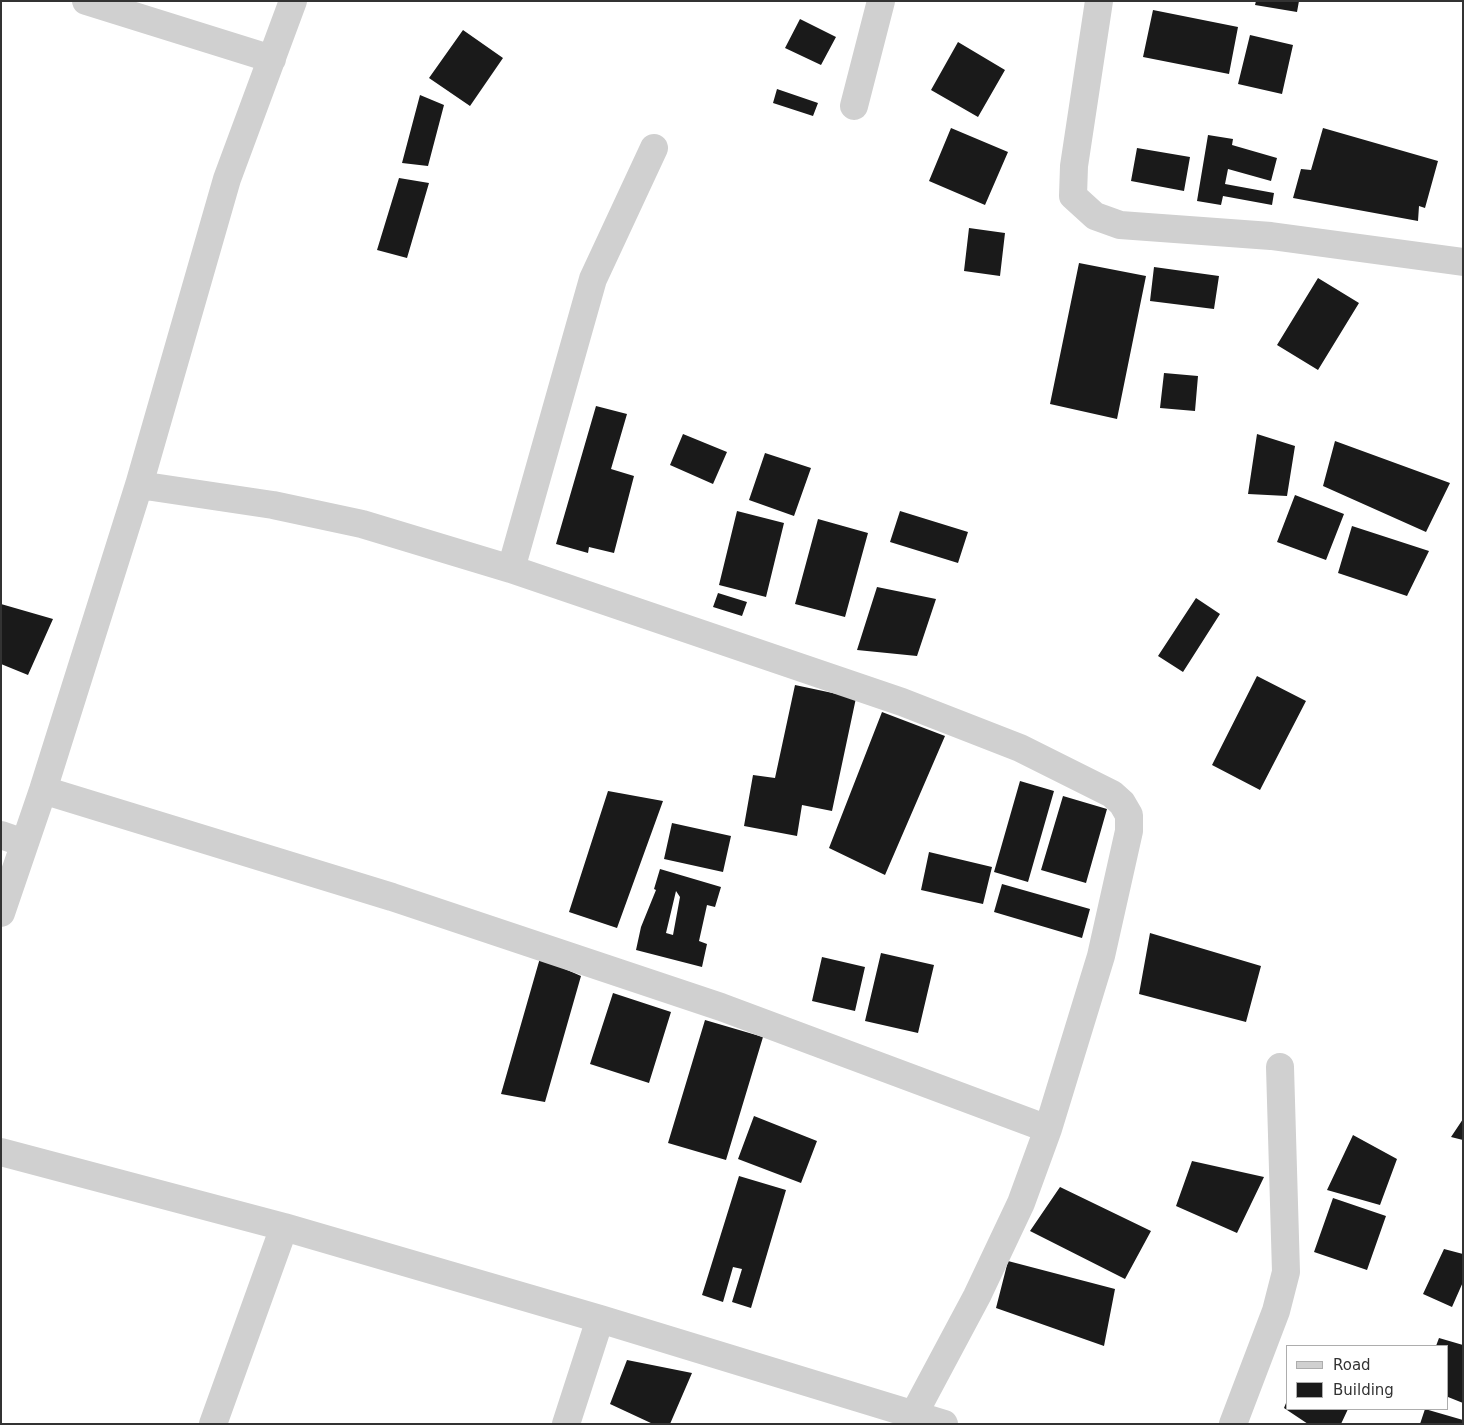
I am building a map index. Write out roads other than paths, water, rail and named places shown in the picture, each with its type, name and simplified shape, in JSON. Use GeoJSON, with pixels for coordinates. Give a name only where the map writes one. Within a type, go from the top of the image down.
{"type":"FeatureCollection","features":[{"type":"Feature","properties":{"kind":"street"},"geometry":{"type":"LineString","coordinates":[[86,1],[272,59]]}},
{"type":"Feature","properties":{"kind":"street"},"geometry":{"type":"LineString","coordinates":[[1,912],[13,839],[43,790],[139,485],[227,179],[293,1]]}},
{"type":"Feature","properties":{"kind":"street"},"geometry":{"type":"LineString","coordinates":[[854,106],[881,1]]}},
{"type":"Feature","properties":{"kind":"street"},"geometry":{"type":"LineString","coordinates":[[1099,1],[1074,166],[1073,196],[1095,216],[1120,224],[1271,236],[1463,262]]}},
{"type":"Feature","properties":{"kind":"street"},"geometry":{"type":"LineString","coordinates":[[510,569],[593,279],[654,148]]}},
{"type":"Feature","properties":{"kind":"street"},"geometry":{"type":"LineString","coordinates":[[139,485],[273,505],[362,524],[510,569],[902,702],[1020,748],[1112,794],[1122,803],[1129,815],[1129,831],[1101,956],[1048,1129],[1013,1220],[977,1296],[914,1414]]}},
{"type":"Feature","properties":{"kind":"street"},"geometry":{"type":"LineString","coordinates":[[43,790],[392,898],[720,1007],[1048,1129]]}},
{"type":"Feature","properties":{"kind":"street"},"geometry":{"type":"LineString","coordinates":[[1233,1424],[1276,1311],[1286,1272],[1280,1067]]}},
{"type":"Feature","properties":{"kind":"street"},"geometry":{"type":"LineString","coordinates":[[1,1152],[284,1227],[600,1319],[944,1424]]}},
{"type":"Feature","properties":{"kind":"street"},"geometry":{"type":"LineString","coordinates":[[213,1424],[284,1227]]}},
{"type":"Feature","properties":{"kind":"street"},"geometry":{"type":"LineString","coordinates":[[566,1424],[600,1319]]}}]}
